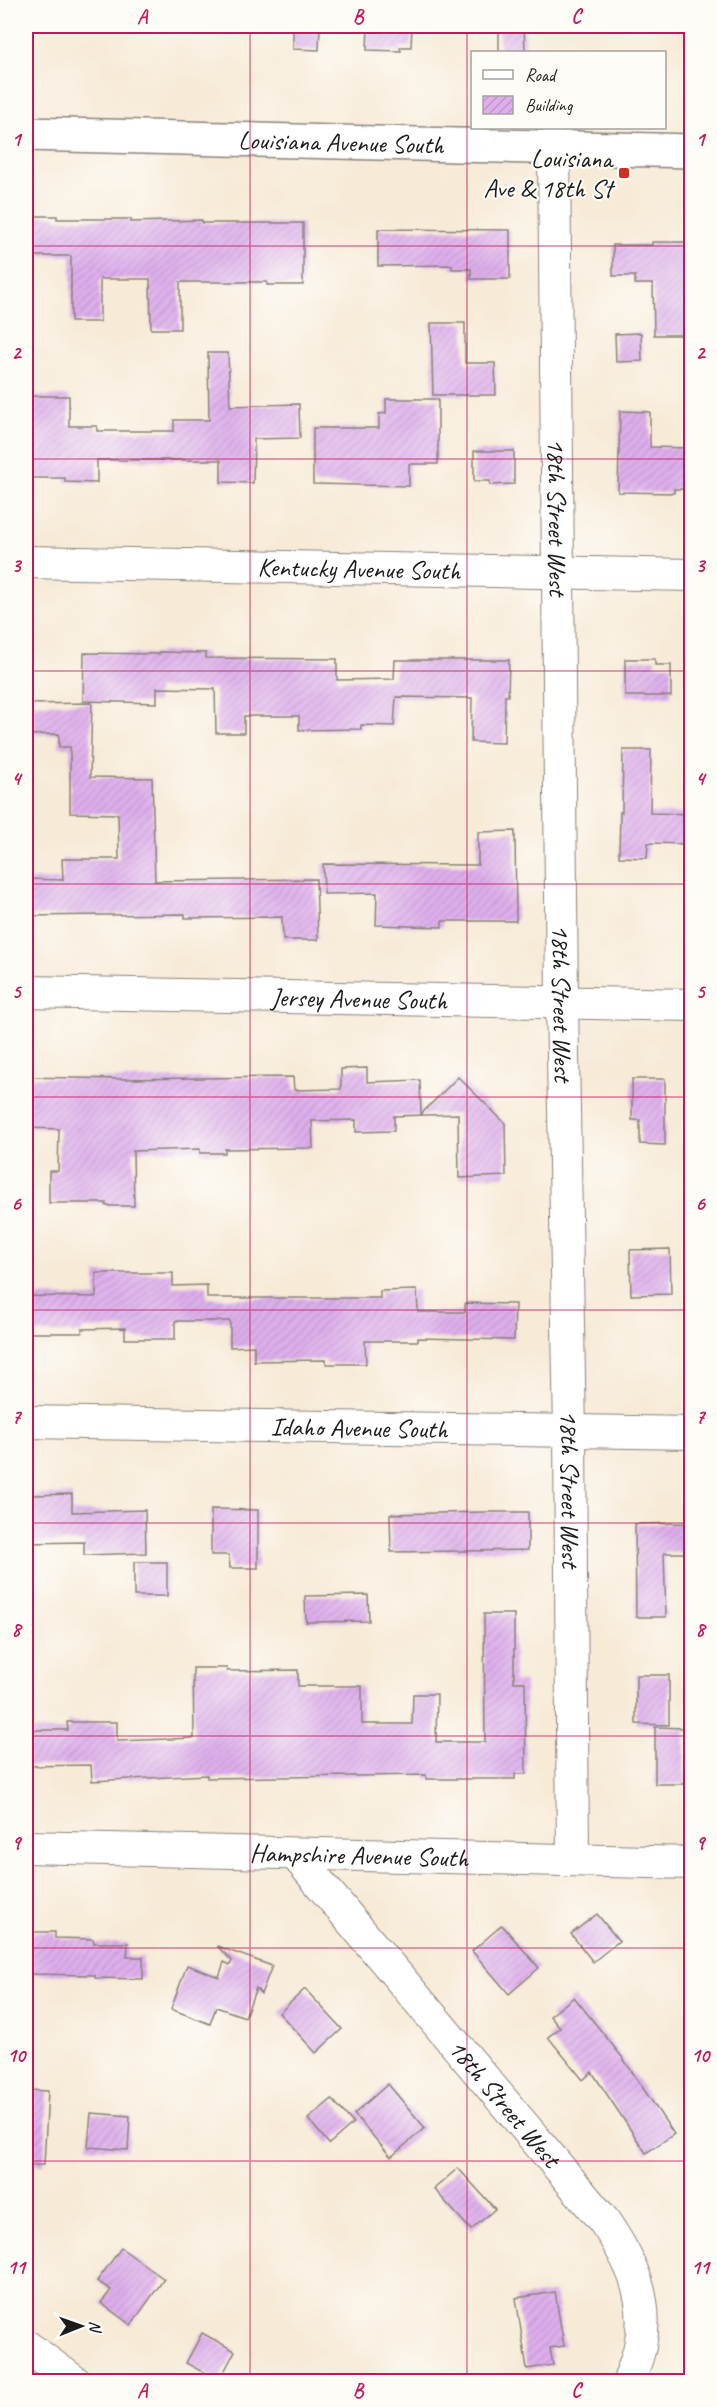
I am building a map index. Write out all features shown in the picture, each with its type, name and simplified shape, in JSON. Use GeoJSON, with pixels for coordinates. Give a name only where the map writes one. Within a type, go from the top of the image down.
{"type":"FeatureCollection","features":[{"type":"Feature","properties":{"kind":"main road","name":"Louisiana Avenue South"},"geometry":{"type":"LineString","coordinates":[[26,134],[692,151]]}},
{"type":"Feature","properties":{"kind":"street","name":"18th Street West"},"geometry":{"type":"LineString","coordinates":[[554,147],[573,1860]]}},
{"type":"Feature","properties":{"kind":"street","name":"Kentucky Avenue South"},"geometry":{"type":"LineString","coordinates":[[26,562],[692,575]]}},
{"type":"Feature","properties":{"kind":"street","name":"Jersey Avenue South"},"geometry":{"type":"LineString","coordinates":[[26,992],[692,1005]]}},
{"type":"Feature","properties":{"kind":"street","name":"Idaho Avenue South"},"geometry":{"type":"LineString","coordinates":[[26,1422],[692,1433]]}},
{"type":"Feature","properties":{"kind":"street","name":"Hampshire Avenue South"},"geometry":{"type":"LineString","coordinates":[[26,1847],[692,1863]]}},
{"type":"Feature","properties":{"kind":"street","name":"18th Street West"},"geometry":{"type":"LineString","coordinates":[[296,1855],[604,2221],[623,2250],[634,2273],[642,2307],[640,2345],[629,2382]]}},
{"type":"Feature","properties":{"kind":"street"},"geometry":{"type":"LineString","coordinates":[[26,2346],[75,2382]]}},
{"type":"Feature","properties":{"kind":"building"},"geometry":{"type":"Polygon","coordinates":[[[293,26],[320,26],[319,50],[293,49],[293,26]]]}},
{"type":"Feature","properties":{"kind":"building"},"geometry":{"type":"Polygon","coordinates":[[[368,26],[412,26],[411,47],[400,47],[401,51],[367,50],[368,26]]]}},
{"type":"Feature","properties":{"kind":"building"},"geometry":{"type":"Polygon","coordinates":[[[499,26],[524,26],[525,51],[499,51],[499,26]]]}},
{"type":"Feature","properties":{"kind":"building"},"geometry":{"type":"Polygon","coordinates":[[[26,216],[57,216],[57,219],[131,219],[131,222],[202,220],[202,223],[303,223],[303,285],[267,285],[267,282],[180,282],[180,329],[151,329],[150,279],[100,279],[100,322],[71,322],[71,256],[26,256],[26,216]]]}},
{"type":"Feature","properties":{"kind":"building"},"geometry":{"type":"Polygon","coordinates":[[[378,229],[510,230],[510,279],[471,279],[471,269],[452,269],[452,265],[378,266],[378,229]]]}},
{"type":"Feature","properties":{"kind":"building"},"geometry":{"type":"Polygon","coordinates":[[[652,242],[689,242],[692,335],[654,335],[653,284],[635,284],[635,276],[613,276],[613,245],[652,245],[652,242]]]}},
{"type":"Feature","properties":{"kind":"building"},"geometry":{"type":"Polygon","coordinates":[[[431,323],[465,323],[465,363],[495,363],[496,395],[433,395],[431,323]]]}},
{"type":"Feature","properties":{"kind":"building"},"geometry":{"type":"Polygon","coordinates":[[[641,333],[642,361],[616,362],[615,334],[641,333]]]}},
{"type":"Feature","properties":{"kind":"building"},"geometry":{"type":"Polygon","coordinates":[[[208,353],[228,353],[230,406],[299,404],[300,438],[254,439],[253,483],[221,482],[221,460],[97,460],[97,483],[65,482],[65,478],[26,478],[26,396],[69,396],[69,426],[97,426],[97,431],[174,431],[174,420],[209,420],[208,353]]]}},
{"type":"Feature","properties":{"kind":"building"},"geometry":{"type":"Polygon","coordinates":[[[386,399],[438,399],[438,464],[409,464],[409,486],[313,484],[313,428],[379,428],[379,414],[386,413],[386,399]]]}},
{"type":"Feature","properties":{"kind":"building"},"geometry":{"type":"Polygon","coordinates":[[[620,411],[650,412],[650,447],[692,448],[692,489],[674,489],[674,493],[618,492],[620,411]]]}},
{"type":"Feature","properties":{"kind":"building"},"geometry":{"type":"Polygon","coordinates":[[[474,451],[514,451],[514,484],[490,485],[490,481],[474,481],[474,451]]]}},
{"type":"Feature","properties":{"kind":"building"},"geometry":{"type":"Polygon","coordinates":[[[159,652],[206,653],[206,658],[337,659],[337,680],[394,679],[395,660],[509,660],[508,696],[505,696],[504,743],[471,742],[472,698],[396,697],[394,726],[361,725],[361,729],[299,730],[299,716],[244,716],[244,733],[216,733],[215,689],[157,688],[157,703],[83,701],[84,653],[159,654],[159,652]]]}},
{"type":"Feature","properties":{"kind":"building"},"geometry":{"type":"Polygon","coordinates":[[[625,659],[655,659],[655,665],[671,665],[671,696],[625,696],[625,659]]]}},
{"type":"Feature","properties":{"kind":"building"},"geometry":{"type":"Polygon","coordinates":[[[92,703],[90,777],[152,778],[155,881],[316,879],[318,940],[283,940],[282,917],[185,918],[185,914],[26,916],[26,879],[63,880],[62,859],[119,859],[118,814],[70,813],[70,747],[59,747],[59,734],[26,735],[26,704],[92,703]]]}},
{"type":"Feature","properties":{"kind":"building"},"geometry":{"type":"Polygon","coordinates":[[[623,750],[651,750],[650,813],[692,814],[692,844],[648,843],[647,858],[619,857],[623,750]]]}},
{"type":"Feature","properties":{"kind":"building"},"geometry":{"type":"Polygon","coordinates":[[[515,831],[516,921],[442,921],[442,927],[376,925],[377,893],[324,894],[323,864],[478,865],[478,832],[515,831]]]}},
{"type":"Feature","properties":{"kind":"building"},"geometry":{"type":"Polygon","coordinates":[[[367,1068],[367,1082],[420,1080],[421,1114],[458,1077],[505,1123],[506,1176],[459,1178],[458,1114],[394,1116],[394,1131],[356,1132],[356,1120],[312,1121],[313,1148],[225,1149],[225,1153],[200,1153],[200,1149],[133,1151],[134,1206],[106,1206],[106,1203],[49,1203],[49,1171],[58,1171],[59,1129],[26,1128],[26,1077],[120,1079],[293,1077],[294,1090],[341,1089],[341,1069],[367,1068]]]}},
{"type":"Feature","properties":{"kind":"building"},"geometry":{"type":"Polygon","coordinates":[[[632,1079],[665,1079],[665,1145],[640,1144],[640,1120],[632,1120],[632,1079]]]}},
{"type":"Feature","properties":{"kind":"building"},"geometry":{"type":"Polygon","coordinates":[[[670,1249],[671,1294],[631,1295],[630,1250],[670,1249]]]}},
{"type":"Feature","properties":{"kind":"building"},"geometry":{"type":"Polygon","coordinates":[[[96,1273],[173,1273],[173,1286],[207,1285],[207,1298],[380,1298],[380,1291],[417,1290],[418,1312],[465,1312],[465,1303],[515,1304],[514,1340],[418,1338],[418,1341],[365,1341],[366,1364],[326,1364],[326,1360],[254,1361],[254,1346],[230,1347],[230,1321],[175,1321],[175,1339],[125,1339],[125,1328],[82,1329],[82,1333],[26,1333],[26,1296],[96,1297],[96,1273]]]}},
{"type":"Feature","properties":{"kind":"building"},"geometry":{"type":"Polygon","coordinates":[[[72,1494],[72,1512],[145,1510],[146,1553],[84,1555],[84,1542],[26,1543],[26,1504],[31,1504],[31,1495],[72,1494]]]}},
{"type":"Feature","properties":{"kind":"building"},"geometry":{"type":"Polygon","coordinates":[[[211,1509],[258,1510],[258,1568],[230,1568],[229,1555],[211,1555],[211,1509]]]}},
{"type":"Feature","properties":{"kind":"building"},"geometry":{"type":"Polygon","coordinates":[[[528,1512],[528,1550],[391,1552],[390,1514],[528,1512]]]}},
{"type":"Feature","properties":{"kind":"building"},"geometry":{"type":"Polygon","coordinates":[[[687,1523],[687,1553],[664,1553],[666,1617],[636,1617],[635,1524],[687,1523]]]}},
{"type":"Feature","properties":{"kind":"building"},"geometry":{"type":"Polygon","coordinates":[[[134,1562],[167,1562],[167,1596],[134,1596],[134,1562]]]}},
{"type":"Feature","properties":{"kind":"building"},"geometry":{"type":"Polygon","coordinates":[[[368,1595],[369,1621],[306,1622],[305,1596],[368,1595]]]}},
{"type":"Feature","properties":{"kind":"building"},"geometry":{"type":"Polygon","coordinates":[[[484,1614],[514,1614],[514,1682],[525,1682],[526,1774],[515,1774],[515,1779],[426,1779],[426,1775],[207,1778],[207,1775],[92,1781],[91,1765],[26,1766],[26,1730],[68,1730],[67,1722],[117,1722],[117,1741],[194,1738],[193,1668],[227,1668],[227,1671],[298,1670],[298,1686],[362,1686],[362,1724],[412,1724],[413,1694],[437,1694],[436,1742],[485,1742],[484,1614]]]}},
{"type":"Feature","properties":{"kind":"building"},"geometry":{"type":"Polygon","coordinates":[[[636,1675],[669,1675],[669,1725],[636,1724],[636,1675]]]}},
{"type":"Feature","properties":{"kind":"building"},"geometry":{"type":"Polygon","coordinates":[[[655,1727],[685,1728],[684,1784],[655,1784],[655,1727]]]}},
{"type":"Feature","properties":{"kind":"building"},"geometry":{"type":"Polygon","coordinates":[[[597,1914],[619,1941],[593,1962],[571,1934],[597,1914]]]}},
{"type":"Feature","properties":{"kind":"building"},"geometry":{"type":"Polygon","coordinates":[[[502,1925],[539,1968],[509,1994],[472,1951],[502,1925]]]}},
{"type":"Feature","properties":{"kind":"building"},"geometry":{"type":"Polygon","coordinates":[[[27,1932],[55,1932],[55,1938],[93,1939],[94,1943],[128,1943],[127,1957],[143,1957],[143,1979],[95,1978],[95,1975],[26,1974],[27,1932]]]}},
{"type":"Feature","properties":{"kind":"building"},"geometry":{"type":"Polygon","coordinates":[[[217,1946],[272,1966],[261,1994],[256,1988],[245,2017],[216,2007],[210,2024],[171,2009],[187,1965],[219,1977],[224,1962],[230,1965],[232,1961],[217,1946]]]}},
{"type":"Feature","properties":{"kind":"building"},"geometry":{"type":"Polygon","coordinates":[[[305,1989],[342,2029],[316,2053],[279,2013],[305,1989]]]}},
{"type":"Feature","properties":{"kind":"building"},"geometry":{"type":"Polygon","coordinates":[[[574,1997],[622,2057],[674,2134],[646,2153],[592,2072],[583,2080],[548,2037],[560,2028],[550,2016],[574,1997]]]}},
{"type":"Feature","properties":{"kind":"building"},"geometry":{"type":"Polygon","coordinates":[[[388,2084],[425,2128],[391,2157],[354,2114],[388,2084]]]}},
{"type":"Feature","properties":{"kind":"building"},"geometry":{"type":"Polygon","coordinates":[[[26,2090],[48,2091],[44,2165],[26,2165],[26,2090]]]}},
{"type":"Feature","properties":{"kind":"building"},"geometry":{"type":"Polygon","coordinates":[[[332,2099],[353,2123],[329,2144],[308,2119],[332,2099]]]}},
{"type":"Feature","properties":{"kind":"building"},"geometry":{"type":"Polygon","coordinates":[[[91,2113],[130,2116],[128,2150],[88,2147],[91,2113]]]}},
{"type":"Feature","properties":{"kind":"building"},"geometry":{"type":"Polygon","coordinates":[[[458,2168],[495,2209],[471,2230],[434,2189],[458,2168]]]}},
{"type":"Feature","properties":{"kind":"building"},"geometry":{"type":"Polygon","coordinates":[[[121,2248],[164,2279],[131,2325],[101,2303],[111,2290],[97,2281],[121,2248]]]}},
{"type":"Feature","properties":{"kind":"building"},"geometry":{"type":"Polygon","coordinates":[[[555,2292],[564,2346],[550,2348],[553,2365],[527,2369],[516,2298],[555,2292]]]}},
{"type":"Feature","properties":{"kind":"building"},"geometry":{"type":"Polygon","coordinates":[[[202,2333],[235,2351],[219,2381],[186,2363],[202,2333]]]}},
{"type":"Feature","properties":{"kind":"place","name":"Louisiana Ave & 18th St"},"geometry":{"type":"Point","coordinates":[624,173]}}]}
